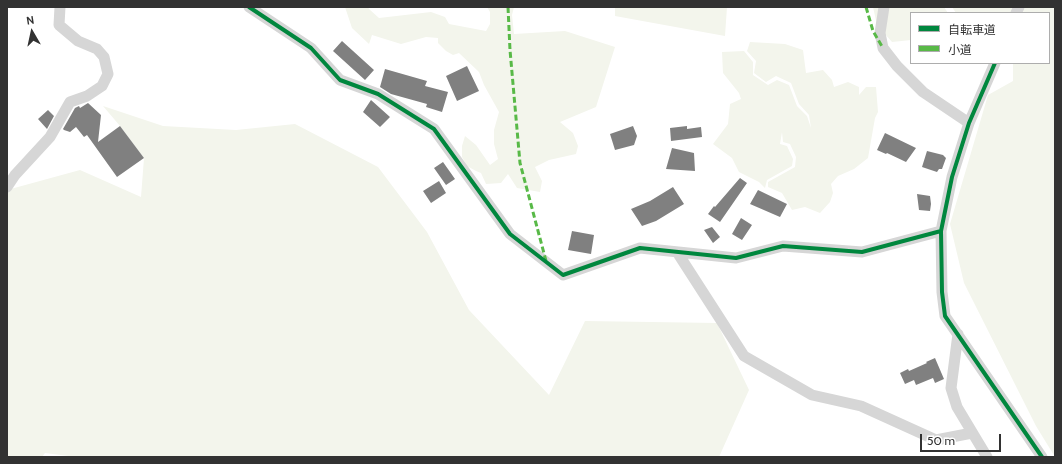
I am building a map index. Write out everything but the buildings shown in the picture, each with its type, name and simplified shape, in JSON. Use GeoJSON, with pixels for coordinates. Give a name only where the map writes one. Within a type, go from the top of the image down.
{"type":"FeatureCollection","features":[{"type":"Feature","properties":{"kind":"street"},"geometry":{"type":"LineString","coordinates":[[7,187],[14,175],[50,137],[70,102],[87,96],[102,86],[108,74],[104,57],[97,49],[78,41],[59,25],[60,7]]}},
{"type":"Feature","properties":{"kind":"street"},"geometry":{"type":"LineString","coordinates":[[249,7],[310,48],[340,80],[378,94],[434,129],[510,234],[563,275],[640,248],[736,258],[783,246],[862,252],[941,231]]}},
{"type":"Feature","properties":{"kind":"street"},"geometry":{"type":"LineString","coordinates":[[884,7],[880,33],[883,48],[897,66],[923,92],[969,123]]}},
{"type":"Feature","properties":{"kind":"street"},"geometry":{"type":"LineString","coordinates":[[995,64],[969,123],[952,177],[941,231],[944,316],[958,334],[1042,457]]}},
{"type":"Feature","properties":{"kind":"street"},"geometry":{"type":"LineString","coordinates":[[677,252],[744,356],[812,395],[861,406],[936,440],[972,433]]}},
{"type":"Feature","properties":{"kind":"street"},"geometry":{"type":"LineString","coordinates":[[958,334],[951,388],[957,406],[987,457]]}},
{"type":"Feature","properties":{"kind":"shaded area"},"geometry":{"type":"Polygon","coordinates":[[[345,7],[368,7],[379,18],[431,12],[445,17],[449,24],[486,31],[490,24],[490,12],[487,7],[514,7],[512,15],[514,34],[565,31],[615,47],[596,107],[560,122],[573,133],[578,146],[576,154],[549,160],[535,167],[542,181],[540,192],[517,188],[508,174],[501,183],[486,184],[481,173],[467,166],[462,157],[462,146],[465,136],[476,145],[490,165],[498,159],[494,144],[494,130],[499,112],[484,85],[479,72],[459,53],[453,55],[446,51],[438,43],[438,38],[426,37],[401,44],[372,35],[369,44],[352,28],[345,7]]]}},
{"type":"Feature","properties":{"kind":"shaded area"},"geometry":{"type":"Polygon","coordinates":[[[615,7],[727,7],[725,36],[615,16],[615,7]]]}},
{"type":"Feature","properties":{"kind":"shaded area"},"geometry":{"type":"Polygon","coordinates":[[[873,7],[944,7],[947,12],[910,12],[910,40],[892,42],[877,25],[873,7]]]}},
{"type":"Feature","properties":{"kind":"shaded area"},"geometry":{"type":"Polygon","coordinates":[[[952,7],[1055,7],[1055,457],[1036,426],[964,283],[950,224],[988,95],[1013,81],[1013,64],[1050,64],[1050,12],[955,12],[952,7]]]}},
{"type":"Feature","properties":{"kind":"shaded area"},"geometry":{"type":"Polygon","coordinates":[[[750,42],[785,44],[803,50],[806,73],[823,70],[832,80],[834,87],[848,82],[859,87],[859,95],[866,87],[876,87],[878,112],[875,118],[868,158],[854,169],[838,176],[831,184],[833,193],[830,202],[820,213],[805,207],[792,210],[782,193],[768,187],[768,182],[795,167],[796,157],[790,144],[783,142],[782,132],[780,144],[787,146],[793,159],[792,166],[767,180],[765,188],[759,182],[739,172],[732,158],[713,144],[728,124],[730,104],[741,99],[739,93],[723,73],[722,52],[744,51],[753,62],[753,75],[768,85],[777,80],[789,85],[797,106],[807,116],[811,128],[809,115],[799,104],[791,83],[776,76],[766,82],[754,73],[756,61],[747,51],[750,42]]]}},
{"type":"Feature","properties":{"kind":"shaded area"},"geometry":{"type":"Polygon","coordinates":[[[103,106],[163,126],[236,130],[295,124],[378,167],[427,232],[469,310],[549,395],[585,321],[717,323],[749,390],[719,457],[76,457],[45,453],[42,457],[7,457],[7,190],[80,170],[141,197],[144,158],[103,106]]]}},
{"type":"Feature","properties":{"kind":"marked path"},"geometry":{"type":"LineString","coordinates":[[508,7],[510,50],[520,163],[546,261]]}},
{"type":"Feature","properties":{"kind":"marked path"},"geometry":{"type":"LineString","coordinates":[[866,7],[873,31],[883,48]]}},
{"type":"Feature","properties":{"kind":"cycle path"},"geometry":{"type":"LineString","coordinates":[[249,7],[311,48],[340,80],[378,94],[434,129],[510,234],[563,275],[640,248],[736,258],[783,246],[862,252],[941,231]]}},
{"type":"Feature","properties":{"kind":"cycle path"},"geometry":{"type":"LineString","coordinates":[[995,64],[969,123],[952,177],[941,231],[942,292],[945,316],[1042,457]]}}]}
